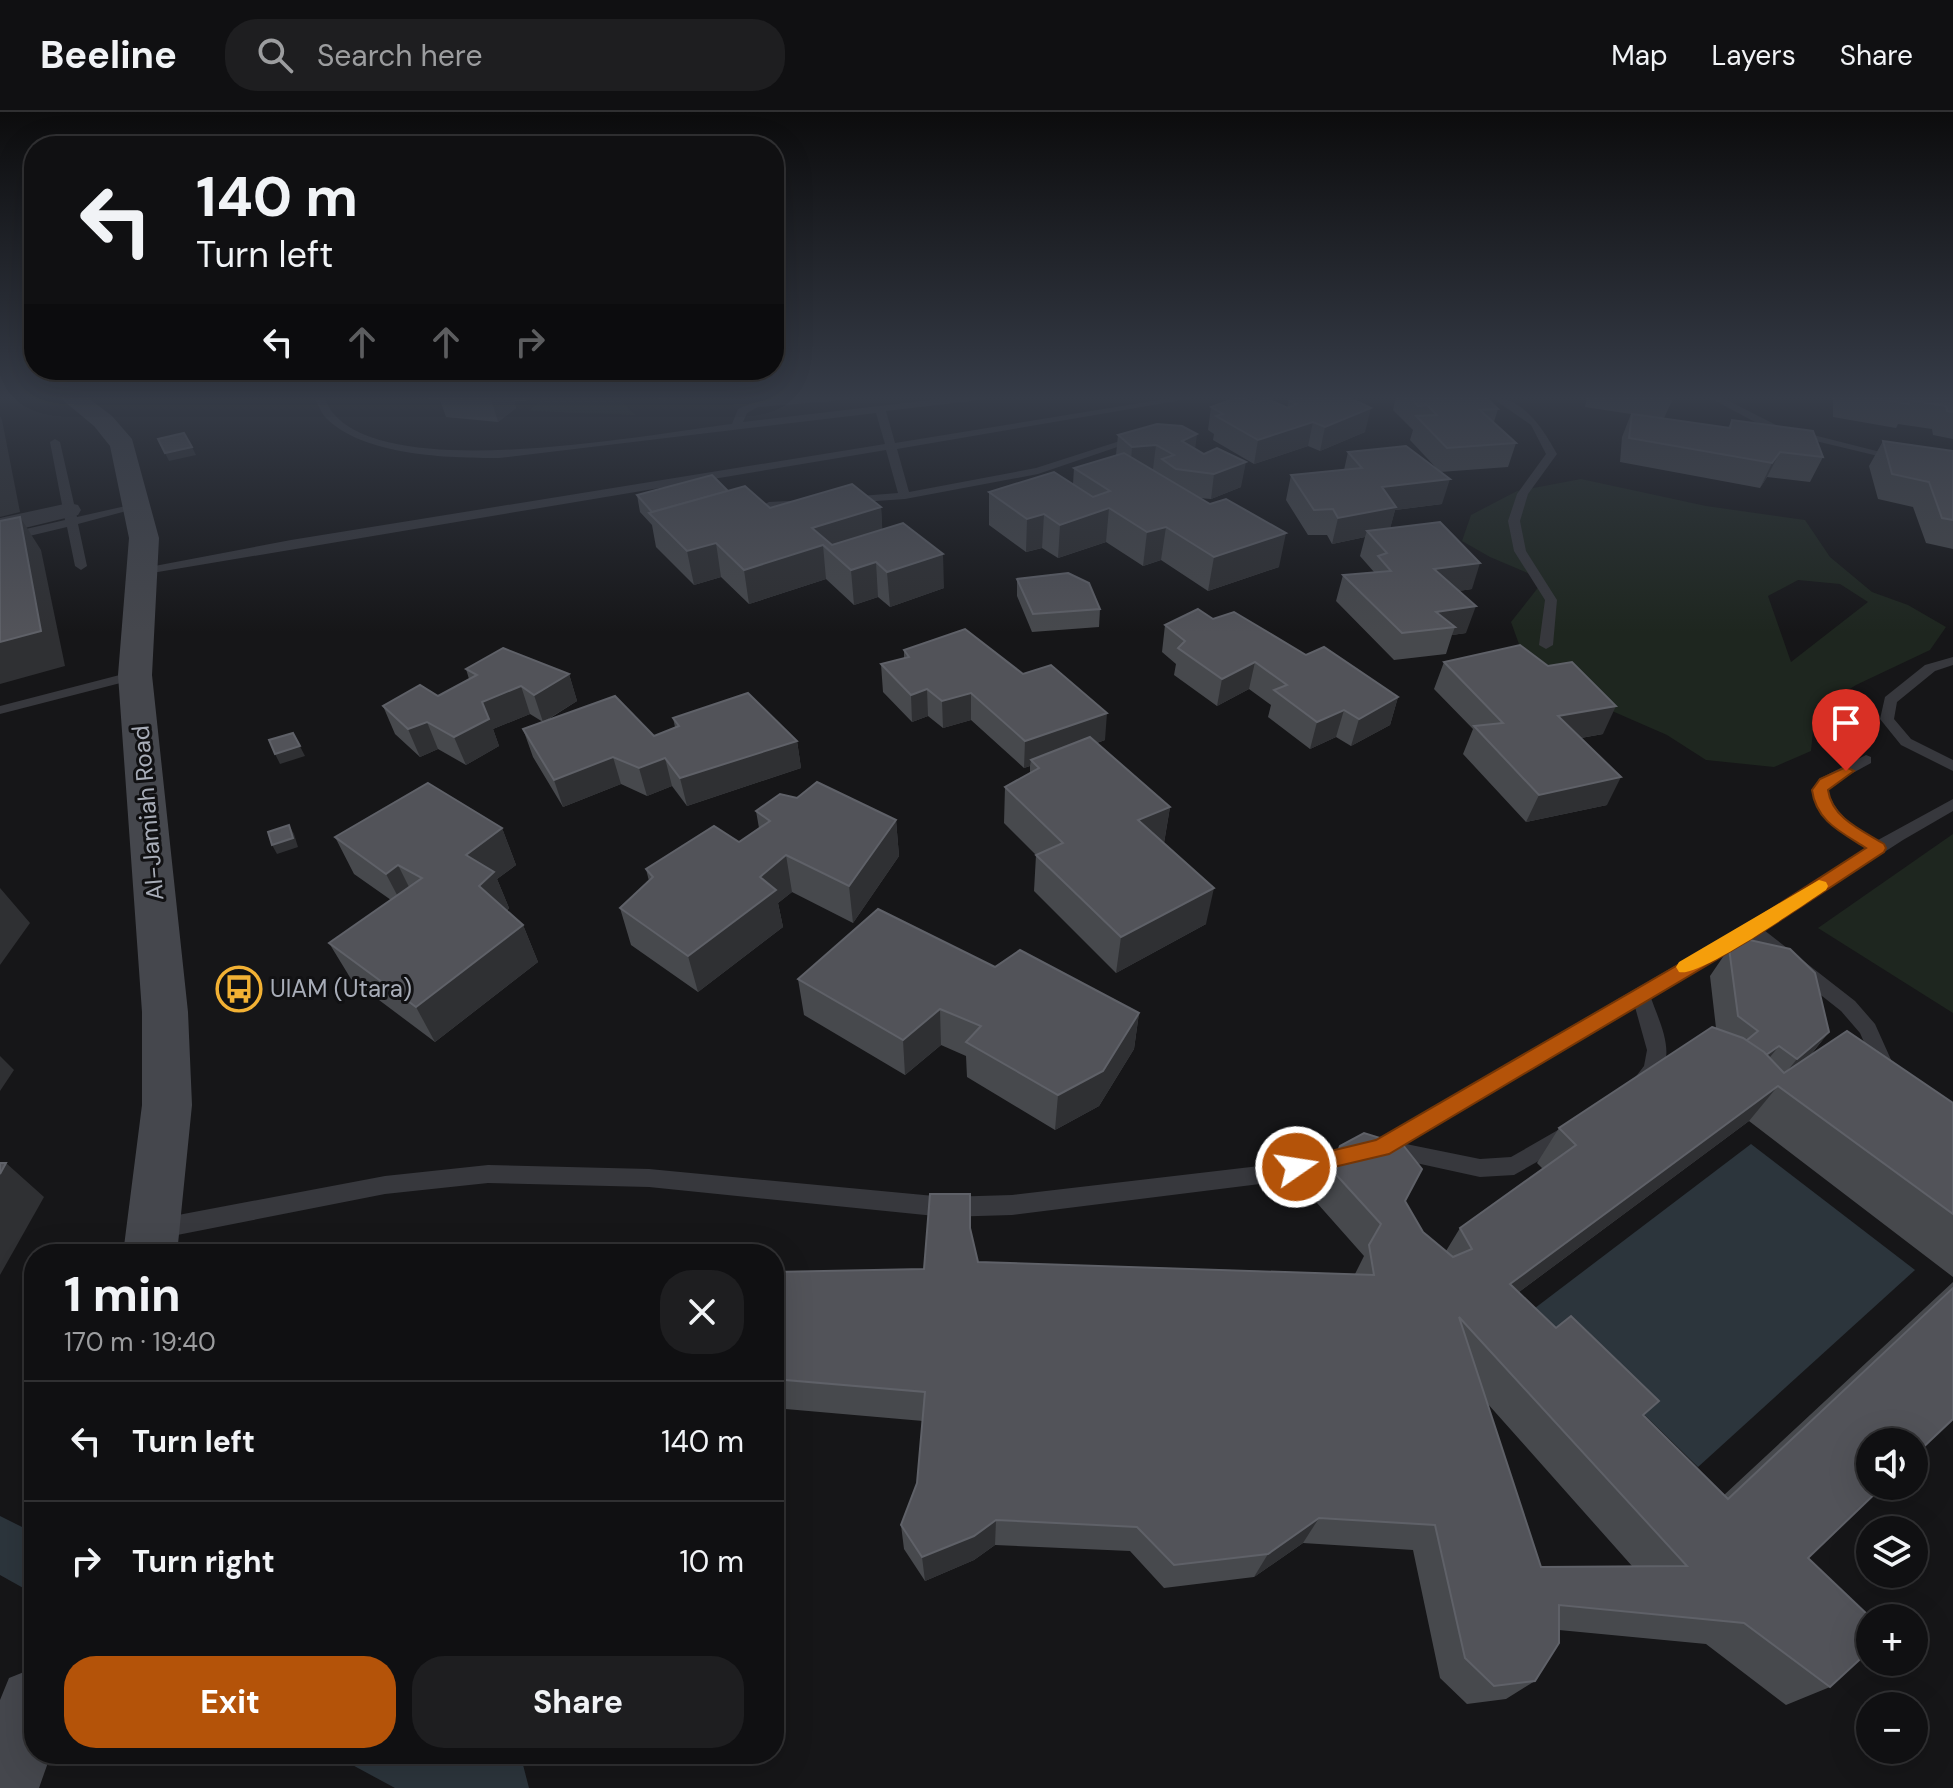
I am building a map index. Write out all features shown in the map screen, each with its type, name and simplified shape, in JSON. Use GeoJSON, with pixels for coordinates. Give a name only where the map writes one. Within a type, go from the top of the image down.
{"type":"FeatureCollection","features":[{"type":"Feature","properties":{"kind":"street","name":"Al-Jamiah Road"},"geometry":{"type":"LineString","coordinates":[[131,475],[144,538],[135,675],[165,1012],[167,1105],[152,1242]]}},
{"type":"Feature","properties":{"kind":"street"},"geometry":{"type":"LineString","coordinates":[[0,526],[70,516]]}},
{"type":"Feature","properties":{"kind":"lane"},"geometry":{"type":"LineString","coordinates":[[62,475],[81,566]]}},
{"type":"Feature","properties":{"kind":"lane"},"geometry":{"type":"LineString","coordinates":[[144,572],[291,544],[702,475]]}},
{"type":"Feature","properties":{"kind":"lane"},"geometry":{"type":"LineString","coordinates":[[898,475],[905,496]]}},
{"type":"Feature","properties":{"kind":"lane"},"geometry":{"type":"LineString","coordinates":[[841,501],[905,496],[1016,475]]}},
{"type":"Feature","properties":{"kind":"lane"},"geometry":{"type":"LineString","coordinates":[[1533,475],[1524,486],[1514,513],[1516,540],[1528,567],[1551,600],[1546,645]]}},
{"type":"Feature","properties":{"kind":"lane"},"geometry":{"type":"LineString","coordinates":[[869,514],[870,499]]}},
{"type":"Feature","properties":{"kind":"lane"},"geometry":{"type":"LineString","coordinates":[[769,505],[827,502]]}},
{"type":"Feature","properties":{"kind":"lane"},"geometry":{"type":"LineString","coordinates":[[0,539],[70,516],[139,506]]}},
{"type":"Feature","properties":{"kind":"lane"},"geometry":{"type":"LineString","coordinates":[[1953,661],[1930,668],[1890,700],[1887,719],[1906,742],[1953,766]]}},
{"type":"Feature","properties":{"kind":"lane"},"geometry":{"type":"LineString","coordinates":[[0,710],[135,675]]}},
{"type":"Feature","properties":{"kind":"lane"},"geometry":{"type":"LineString","coordinates":[[1866,760],[1825,782],[1820,790],[1822,807],[1839,823],[1878,848]]}},
{"type":"Feature","properties":{"kind":"lane"},"geometry":{"type":"LineString","coordinates":[[152,1242],[385,1185],[488,1174],[649,1178],[945,1207],[1026,1203],[1268,1174],[1381,1148],[1751,930],[1953,804]]}},
{"type":"Feature","properties":{"kind":"lane"},"geometry":{"type":"LineString","coordinates":[[1751,930],[1848,1006],[1868,1029],[1896,1093]]}},
{"type":"Feature","properties":{"kind":"lane"},"geometry":{"type":"LineString","coordinates":[[1623,1095],[1656,1069],[1659,1056],[1640,994]]}},
{"type":"Feature","properties":{"kind":"lane"},"geometry":{"type":"LineString","coordinates":[[1381,1148],[1480,1168],[1514,1166],[1547,1149],[1585,1122]]}},
{"type":"Feature","properties":{"kind":"shaded area"},"geometry":{"type":"Polygon","coordinates":[[[1581,479],[1706,506],[1805,520],[1830,557],[1872,592],[1908,605],[1946,627],[1930,650],[1856,685],[1815,711],[1811,751],[1774,767],[1706,760],[1667,735],[1596,704],[1524,658],[1511,622],[1544,580],[1490,557],[1462,541],[1471,515],[1517,491],[1581,479]],[[1798,580],[1768,596],[1791,662],[1868,602],[1840,584],[1798,580]]]}},
{"type":"Feature","properties":{"kind":"shaded area"},"geometry":{"type":"Polygon","coordinates":[[[1953,834],[1953,1013],[1818,928],[1953,834]]]}},
{"type":"Feature","properties":{"kind":"shaded area"},"geometry":{"type":"Polygon","coordinates":[[[1751,1144],[1915,1270],[1698,1467],[1535,1308],[1751,1144]]]}},
{"type":"Feature","properties":{"kind":"shaded area"},"geometry":{"type":"Polygon","coordinates":[[[0,1516],[24,1528],[24,1588],[0,1575],[0,1516]]]}},
{"type":"Feature","properties":{"kind":"shaded area"},"geometry":{"type":"Polygon","coordinates":[[[351,1764],[523,1764],[529,1788],[395,1788],[351,1764]]]}},
{"type":"Feature","properties":{"kind":"building"},"geometry":{"type":"Polygon","coordinates":[[[711,475],[728,491],[652,512],[637,495],[711,475]]]}},
{"type":"Feature","properties":{"kind":"building"},"geometry":{"type":"Polygon","coordinates":[[[1044,475],[1059,475],[1093,497],[1110,491],[1085,475],[1161,475],[1210,504],[1226,499],[1286,533],[1214,557],[1166,527],[1147,532],[1109,508],[1060,525],[1044,514],[1027,519],[989,492],[1044,475]]]}},
{"type":"Feature","properties":{"kind":"building"},"geometry":{"type":"Polygon","coordinates":[[[1291,475],[1445,475],[1450,479],[1382,487],[1396,507],[1338,518],[1333,509],[1314,510],[1291,475]]]}},
{"type":"Feature","properties":{"kind":"building"},"geometry":{"type":"Polygon","coordinates":[[[1898,475],[1953,475],[1953,520],[1942,518],[1929,482],[1898,475]]]}},
{"type":"Feature","properties":{"kind":"building"},"geometry":{"type":"Polygon","coordinates":[[[852,484],[881,507],[812,528],[832,545],[903,523],[943,554],[887,572],[876,562],[851,570],[823,545],[744,570],[716,543],[687,551],[649,513],[745,486],[770,508],[852,484]]]}},
{"type":"Feature","properties":{"kind":"building"},"geometry":{"type":"Polygon","coordinates":[[[20,517],[41,631],[0,642],[0,521],[20,517]]]}},
{"type":"Feature","properties":{"kind":"building"},"geometry":{"type":"Polygon","coordinates":[[[1440,522],[1480,563],[1434,569],[1476,606],[1436,612],[1455,627],[1402,633],[1343,575],[1391,571],[1378,556],[1387,553],[1367,531],[1440,522]]]}},
{"type":"Feature","properties":{"kind":"building"},"geometry":{"type":"Polygon","coordinates":[[[1068,573],[1089,583],[1100,609],[1033,614],[1017,579],[1068,573]]]}},
{"type":"Feature","properties":{"kind":"building"},"geometry":{"type":"Polygon","coordinates":[[[1198,609],[1213,619],[1234,612],[1306,655],[1324,647],[1398,697],[1359,719],[1344,710],[1317,722],[1274,690],[1287,685],[1255,662],[1222,679],[1178,648],[1185,641],[1165,625],[1198,609]]]}},
{"type":"Feature","properties":{"kind":"building"},"geometry":{"type":"Polygon","coordinates":[[[965,629],[1023,674],[1051,665],[1107,713],[1025,741],[971,693],[942,701],[927,689],[911,695],[881,664],[909,657],[904,650],[965,629]]]}},
{"type":"Feature","properties":{"kind":"building"},"geometry":{"type":"Polygon","coordinates":[[[1520,645],[1548,666],[1572,662],[1616,706],[1558,716],[1621,777],[1539,795],[1474,726],[1503,723],[1444,662],[1520,645]]]}},
{"type":"Feature","properties":{"kind":"building"},"geometry":{"type":"Polygon","coordinates":[[[503,648],[569,674],[534,695],[521,686],[482,702],[489,719],[454,737],[427,722],[408,729],[383,706],[420,685],[438,696],[477,675],[466,669],[503,648]]]}},
{"type":"Feature","properties":{"kind":"building"},"geometry":{"type":"Polygon","coordinates":[[[748,693],[797,741],[680,778],[665,758],[639,768],[613,757],[554,780],[523,729],[615,696],[654,736],[679,726],[673,718],[748,693]]]}},
{"type":"Feature","properties":{"kind":"building"},"geometry":{"type":"Polygon","coordinates":[[[293,733],[300,746],[275,754],[269,740],[293,733]]]}},
{"type":"Feature","properties":{"kind":"building"},"geometry":{"type":"Polygon","coordinates":[[[1090,737],[1170,807],[1138,820],[1214,888],[1121,937],[1036,855],[1063,843],[1005,787],[1039,768],[1031,760],[1090,737]]]}},
{"type":"Feature","properties":{"kind":"building"},"geometry":{"type":"Polygon","coordinates":[[[817,782],[896,820],[849,886],[786,855],[760,877],[776,890],[688,956],[620,908],[653,877],[646,869],[714,826],[739,842],[770,821],[756,811],[780,794],[797,798],[817,782]]]}},
{"type":"Feature","properties":{"kind":"building"},"geometry":{"type":"Polygon","coordinates":[[[428,783],[502,828],[466,855],[494,872],[479,886],[523,925],[416,1007],[329,943],[422,878],[398,865],[386,874],[335,837],[428,783]]]}},
{"type":"Feature","properties":{"kind":"building"},"geometry":{"type":"Polygon","coordinates":[[[289,825],[293,838],[272,845],[268,832],[289,825]]]}},
{"type":"Feature","properties":{"kind":"building"},"geometry":{"type":"Polygon","coordinates":[[[878,909],[995,967],[1020,950],[1139,1013],[1103,1071],[1058,1095],[966,1042],[981,1026],[940,1009],[903,1040],[798,979],[878,909]]]}},
{"type":"Feature","properties":{"kind":"building"},"geometry":{"type":"Polygon","coordinates":[[[1745,939],[1790,949],[1815,973],[1829,1032],[1797,1059],[1779,1046],[1766,1055],[1746,1041],[1758,1031],[1738,1016],[1729,948],[1745,939]]]}},
{"type":"Feature","properties":{"kind":"building"},"geometry":{"type":"Polygon","coordinates":[[[1712,1027],[1743,1038],[1764,1052],[1784,1073],[1847,1031],[1953,1103],[1953,1214],[1778,1086],[1510,1284],[1556,1328],[1571,1316],[1659,1401],[1643,1415],[1728,1499],[1953,1288],[1953,1419],[1928,1443],[1928,1428],[1856,1428],[1856,1500],[1868,1500],[1808,1558],[1856,1604],[1856,1663],[1830,1687],[1744,1623],[1559,1605],[1559,1643],[1535,1681],[1494,1686],[1465,1658],[1435,1525],[1319,1518],[1268,1554],[1174,1565],[1137,1527],[996,1520],[974,1536],[922,1557],[901,1525],[917,1483],[925,1392],[784,1380],[784,1272],[924,1269],[930,1194],[970,1194],[970,1228],[978,1262],[1374,1275],[1369,1245],[1381,1224],[1331,1169],[1340,1146],[1364,1133],[1403,1145],[1422,1169],[1405,1201],[1423,1232],[1453,1257],[1472,1249],[1460,1228],[1576,1145],[1559,1128],[1712,1027]],[[1459,1317],[1541,1567],[1687,1566],[1459,1317]]]}},
{"type":"Feature","properties":{"kind":"slow traffic"},"geometry":{"type":"LineString","coordinates":[[1685,967],[1751,930],[1819,886]]}},
{"type":"Feature","properties":{"kind":"place","name":"UIAM (Utara)"},"geometry":{"type":"Point","coordinates":[239,989]}},
{"type":"Feature","properties":{"kind":"route"},"geometry":{"type":"LineString","coordinates":[[1296,1167],[1381,1148],[1751,930],[1878,848],[1839,823],[1822,807],[1820,790],[1825,782],[1846,771]]}}]}
